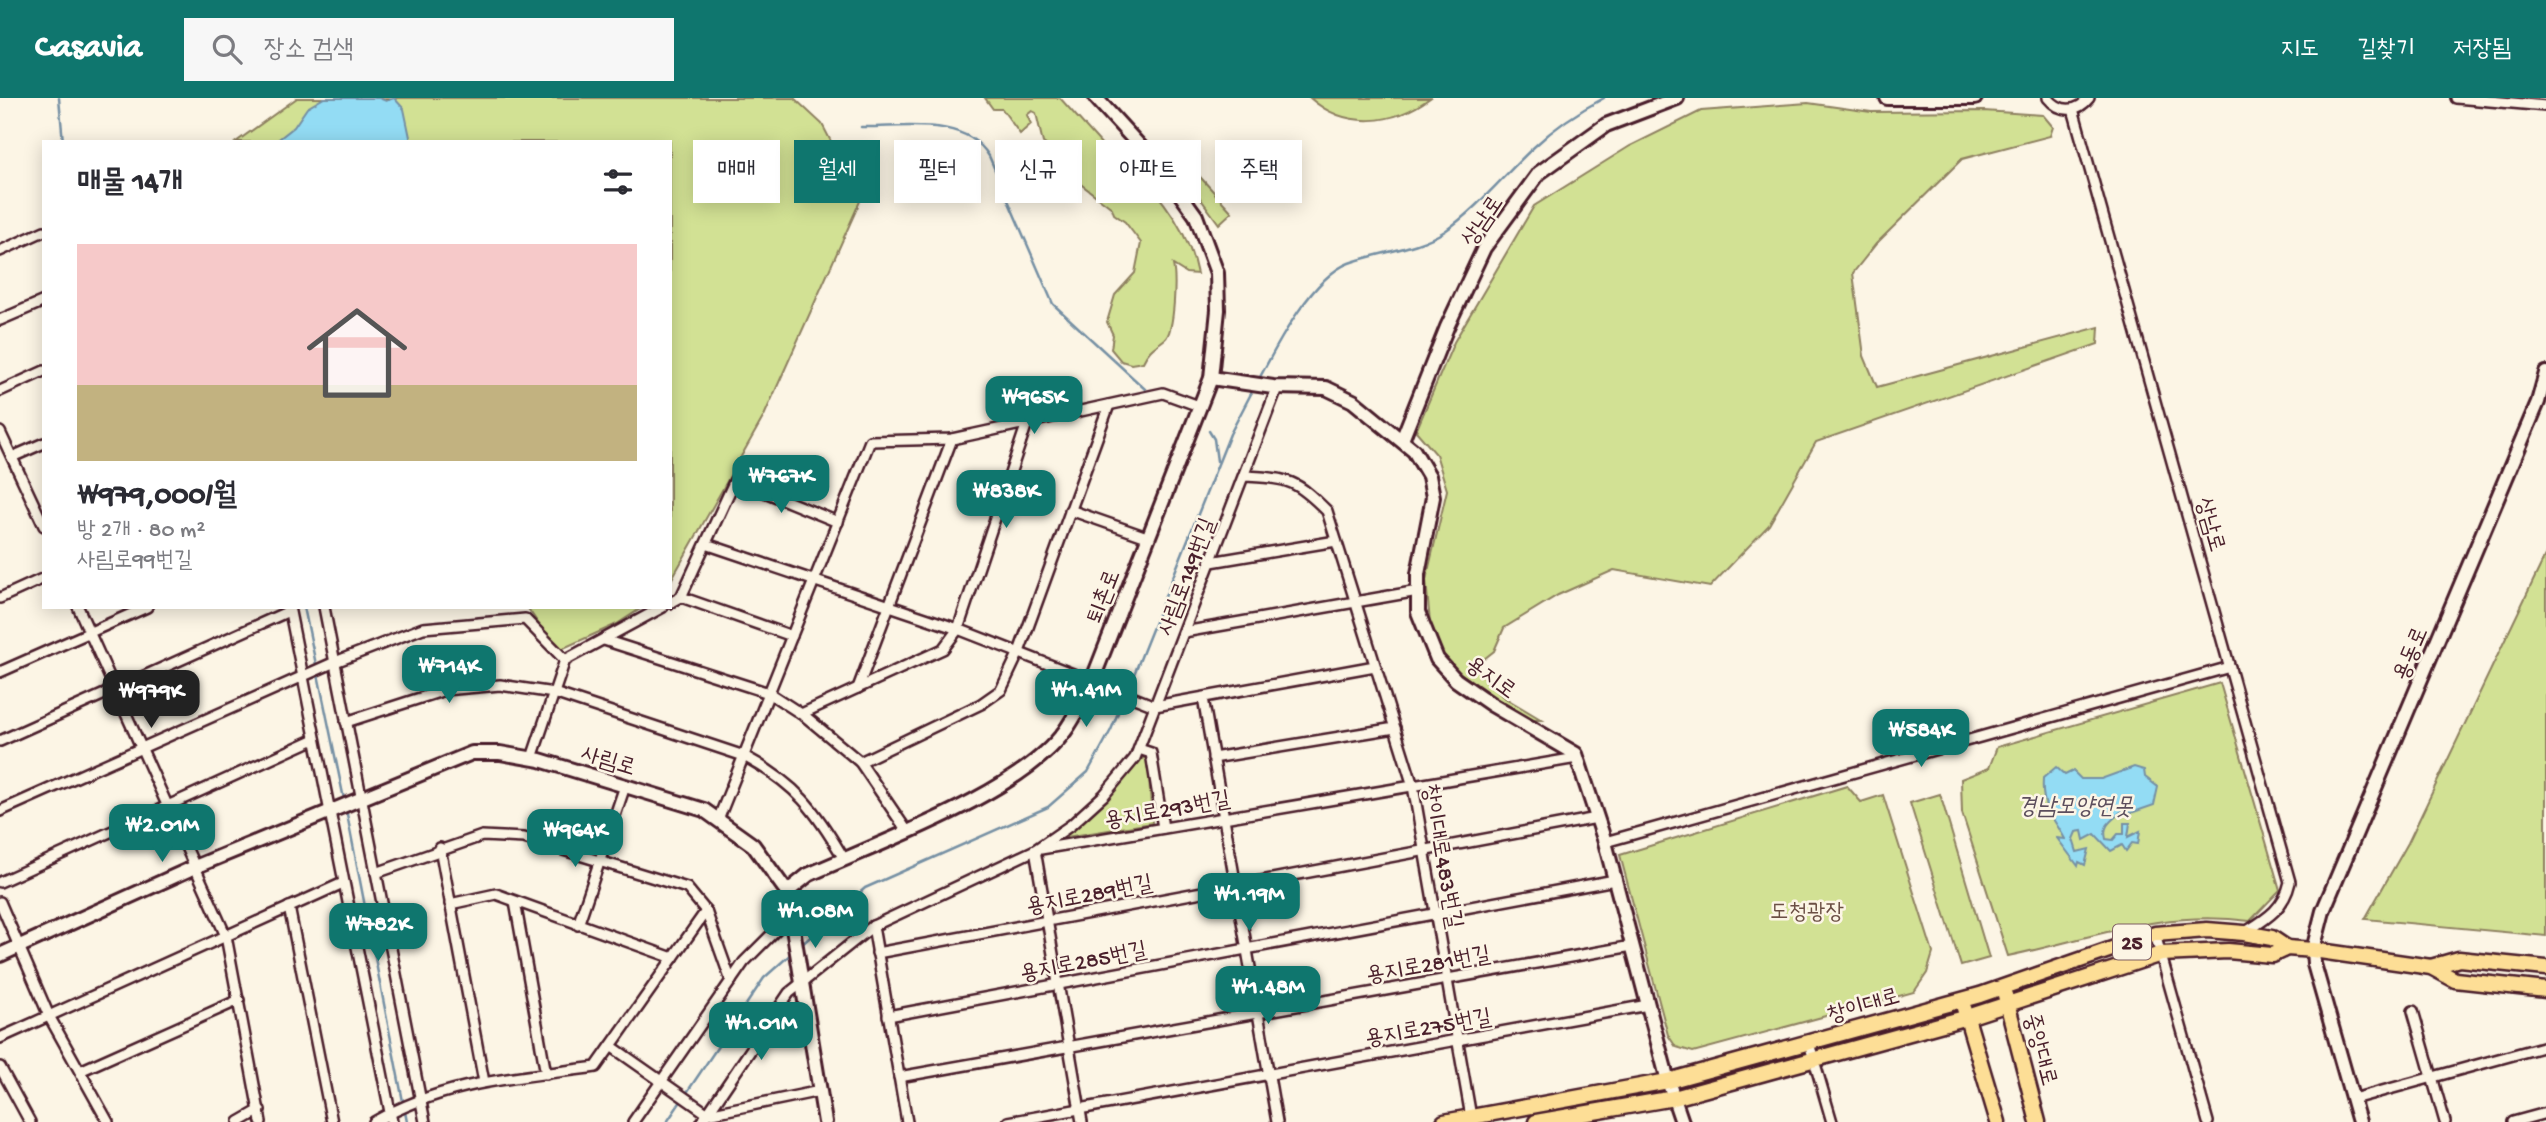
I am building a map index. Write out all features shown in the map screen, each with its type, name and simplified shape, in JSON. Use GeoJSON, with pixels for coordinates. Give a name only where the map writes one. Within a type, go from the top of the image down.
{"type":"FeatureCollection","features":[{"type":"Feature","properties":{"kind":"main road","name":"창이대로"},"geometry":{"type":"LineString","coordinates":[[1444,1122],[1668,1081],[2005,988],[2155,934],[2207,930],[2244,933],[2273,938],[2287,948]]}},
{"type":"Feature","properties":{"kind":"main road","name":"창이대로"},"geometry":{"type":"LineString","coordinates":[[1536,1122],[1674,1098],[1968,1017],[2161,954],[2217,951],[2272,955],[2287,948],[2313,950],[2431,967],[2455,979],[2546,990]]}},
{"type":"Feature","properties":{"kind":"main road","name":"창이대로"},"geometry":{"type":"LineString","coordinates":[[2431,967],[2459,959],[2546,968]]}},
{"type":"Feature","properties":{"kind":"main road","name":"중앙대로"},"geometry":{"type":"LineString","coordinates":[[2005,988],[2006,1004],[2038,1122]]}},
{"type":"Feature","properties":{"kind":"main road"},"geometry":{"type":"LineString","coordinates":[[1961,1000],[1998,1122]]}},
{"type":"Feature","properties":{"kind":"street","name":"퇴촌로"},"geometry":{"type":"LineString","coordinates":[[787,892],[808,875],[1002,785],[1033,762],[1064,732],[1096,681],[1147,537],[1211,378],[1218,310],[1217,273],[1196,216],[1168,177],[1096,98]]}},
{"type":"Feature","properties":{"kind":"street","name":"상남로"},"geometry":{"type":"LineString","coordinates":[[1402,440],[1447,327],[1484,248],[1539,173],[1606,125],[1663,101],[1677,98]]}},
{"type":"Feature","properties":{"kind":"street"},"geometry":{"type":"LineString","coordinates":[[1887,98],[1975,98]]}},
{"type":"Feature","properties":{"kind":"street"},"geometry":{"type":"LineString","coordinates":[[2048,98],[2061,109],[2073,109],[2089,98]]}},
{"type":"Feature","properties":{"kind":"street"},"geometry":{"type":"LineString","coordinates":[[2456,98],[2546,106]]}},
{"type":"Feature","properties":{"kind":"street","name":"상남로"},"geometry":{"type":"LineString","coordinates":[[2073,109],[2290,882],[2286,898],[2273,915],[2244,933]]}},
{"type":"Feature","properties":{"kind":"street"},"geometry":{"type":"LineString","coordinates":[[0,251],[42,232]]}},
{"type":"Feature","properties":{"kind":"street"},"geometry":{"type":"LineString","coordinates":[[0,320],[42,302]]}},
{"type":"Feature","properties":{"kind":"street"},"geometry":{"type":"LineString","coordinates":[[0,391],[42,372]]}},
{"type":"Feature","properties":{"kind":"street","name":"용동로"},"geometry":{"type":"LineString","coordinates":[[2313,950],[2323,911],[2538,402],[2546,373]]}},
{"type":"Feature","properties":{"kind":"street","name":"용지로"},"geometry":{"type":"LineString","coordinates":[[1211,378],[1275,388],[1326,388],[1353,401],[1414,451],[1429,476],[1433,497],[1418,574],[1418,612],[1425,635],[1437,659],[1457,680],[1492,705],[1576,754],[1577,758]]}},
{"type":"Feature","properties":{"kind":"street","name":"사림로149번길"},"geometry":{"type":"LineString","coordinates":[[705,1118],[789,993],[873,926],[1035,850],[1071,825],[1104,795],[1135,758],[1152,705],[1184,632],[1275,388]]}},
{"type":"Feature","properties":{"kind":"street"},"geometry":{"type":"LineString","coordinates":[[718,820],[870,441],[952,439],[1163,393],[1199,406]]}},
{"type":"Feature","properties":{"kind":"street"},"geometry":{"type":"LineString","coordinates":[[860,762],[981,704],[1001,690],[1018,652],[1109,405]]}},
{"type":"Feature","properties":{"kind":"street"},"geometry":{"type":"LineString","coordinates":[[801,714],[943,649],[958,629],[1027,423]]}},
{"type":"Feature","properties":{"kind":"street"},"geometry":{"type":"LineString","coordinates":[[0,432],[41,512]]}},
{"type":"Feature","properties":{"kind":"street"},"geometry":{"type":"LineString","coordinates":[[858,688],[952,439]]}},
{"type":"Feature","properties":{"kind":"street"},"geometry":{"type":"LineString","coordinates":[[12,457],[42,444]]}},
{"type":"Feature","properties":{"kind":"street","name":"창이대로483번길"},"geometry":{"type":"LineString","coordinates":[[1244,476],[1284,478],[1301,486],[1327,511],[1413,786],[1471,1117]]}},
{"type":"Feature","properties":{"kind":"street"},"geometry":{"type":"LineString","coordinates":[[672,602],[681,597],[735,480],[838,522]]}},
{"type":"Feature","properties":{"kind":"street"},"geometry":{"type":"LineString","coordinates":[[1070,510],[1147,537]]}},
{"type":"Feature","properties":{"kind":"street"},"geometry":{"type":"LineString","coordinates":[[1211,562],[1336,541]]}},
{"type":"Feature","properties":{"kind":"street"},"geometry":{"type":"LineString","coordinates":[[706,544],[958,629],[1152,705],[1375,666]]}},
{"type":"Feature","properties":{"kind":"street"},"geometry":{"type":"LineString","coordinates":[[0,598],[42,579]]}},
{"type":"Feature","properties":{"kind":"street"},"geometry":{"type":"LineString","coordinates":[[1184,632],[1418,591]]}},
{"type":"Feature","properties":{"kind":"street"},"geometry":{"type":"LineString","coordinates":[[681,597],[792,636]]}},
{"type":"Feature","properties":{"kind":"street"},"geometry":{"type":"LineString","coordinates":[[79,609],[197,866],[226,936],[261,1122]]}},
{"type":"Feature","properties":{"kind":"street"},"geometry":{"type":"LineString","coordinates":[[0,672],[143,609]]}},
{"type":"Feature","properties":{"kind":"street"},"geometry":{"type":"LineString","coordinates":[[0,741],[289,609],[308,674],[315,739],[335,812],[343,883],[393,1115]]}},
{"type":"Feature","properties":{"kind":"street"},"geometry":{"type":"LineString","coordinates":[[324,609],[332,663],[376,873],[417,1099],[425,1122]]}},
{"type":"Feature","properties":{"kind":"street"},"geometry":{"type":"LineString","coordinates":[[519,609],[525,619],[565,660]]}},
{"type":"Feature","properties":{"kind":"street"},"geometry":{"type":"LineString","coordinates":[[532,758],[565,660],[659,609]]}},
{"type":"Feature","properties":{"kind":"street"},"geometry":{"type":"LineString","coordinates":[[0,811],[332,663],[423,628],[525,619]]}},
{"type":"Feature","properties":{"kind":"street"},"geometry":{"type":"LineString","coordinates":[[604,640],[769,693],[801,714],[860,762],[907,831]]}},
{"type":"Feature","properties":{"kind":"street"},"geometry":{"type":"LineString","coordinates":[[1605,842],[2230,667]]}},
{"type":"Feature","properties":{"kind":"street"},"geometry":{"type":"LineString","coordinates":[[346,722],[445,691],[500,685],[554,693],[744,755],[779,777],[816,810],[844,859]]}},
{"type":"Feature","properties":{"kind":"street"},"geometry":{"type":"LineString","coordinates":[[1202,698],[1277,1122]]}},
{"type":"Feature","properties":{"kind":"street"},"geometry":{"type":"LineString","coordinates":[[1213,758],[1395,729]]}},
{"type":"Feature","properties":{"kind":"street"},"geometry":{"type":"LineString","coordinates":[[0,882],[315,739]]}},
{"type":"Feature","properties":{"kind":"street"},"geometry":{"type":"LineString","coordinates":[[1139,749],[1151,753],[1163,828]]}},
{"type":"Feature","properties":{"kind":"street","name":"사림로"},"geometry":{"type":"LineString","coordinates":[[335,812],[472,753],[500,753],[532,758],[704,810],[753,845],[787,892],[803,983]]}},
{"type":"Feature","properties":{"kind":"street"},"geometry":{"type":"LineString","coordinates":[[1577,758],[1605,842],[1668,1081],[1682,1122]]}},
{"type":"Feature","properties":{"kind":"street","name":"용지로293번길"},"geometry":{"type":"LineString","coordinates":[[1035,850],[1577,758]]}},
{"type":"Feature","properties":{"kind":"street"},"geometry":{"type":"LineString","coordinates":[[578,925],[625,786]]}},
{"type":"Feature","properties":{"kind":"street"},"geometry":{"type":"LineString","coordinates":[[0,955],[197,866],[335,812]]}},
{"type":"Feature","properties":{"kind":"street","name":"용지로289번길"},"geometry":{"type":"LineString","coordinates":[[877,953],[1597,818]]}},
{"type":"Feature","properties":{"kind":"street"},"geometry":{"type":"LineString","coordinates":[[376,873],[440,848],[482,836],[524,838],[687,888],[706,911],[731,981]]}},
{"type":"Feature","properties":{"kind":"street"},"geometry":{"type":"LineString","coordinates":[[440,848],[484,1082]]}},
{"type":"Feature","properties":{"kind":"street"},"geometry":{"type":"LineString","coordinates":[[1035,850],[1082,1122]]}},
{"type":"Feature","properties":{"kind":"street","name":"용지로285번길"},"geometry":{"type":"LineString","coordinates":[[888,1016],[1615,880]]}},
{"type":"Feature","properties":{"kind":"street"},"geometry":{"type":"LineString","coordinates":[[0,1038],[343,883]]}},
{"type":"Feature","properties":{"kind":"street"},"geometry":{"type":"LineString","coordinates":[[450,904],[496,894],[673,958]]}},
{"type":"Feature","properties":{"kind":"street"},"geometry":{"type":"LineString","coordinates":[[0,902],[49,1016],[108,1122]]}},
{"type":"Feature","properties":{"kind":"street"},"geometry":{"type":"LineString","coordinates":[[514,902],[546,1074]]}},
{"type":"Feature","properties":{"kind":"street"},"geometry":{"type":"LineString","coordinates":[[289,907],[332,1122]]}},
{"type":"Feature","properties":{"kind":"street"},"geometry":{"type":"LineString","coordinates":[[374,1122],[393,1115],[417,1099],[484,1082],[596,1067],[706,911]]}},
{"type":"Feature","properties":{"kind":"street"},"geometry":{"type":"LineString","coordinates":[[633,1122],[744,962],[793,919]]}},
{"type":"Feature","properties":{"kind":"street"},"geometry":{"type":"LineString","coordinates":[[873,926],[907,1122]]}},
{"type":"Feature","properties":{"kind":"street"},"geometry":{"type":"LineString","coordinates":[[2155,934],[2208,1122]]}},
{"type":"Feature","properties":{"kind":"street","name":"용지로281번길"},"geometry":{"type":"LineString","coordinates":[[899,1077],[1632,946]]}},
{"type":"Feature","properties":{"kind":"street"},"geometry":{"type":"LineString","coordinates":[[2313,950],[2314,964],[2359,1122]]}},
{"type":"Feature","properties":{"kind":"street"},"geometry":{"type":"LineString","coordinates":[[803,983],[825,1122]]}},
{"type":"Feature","properties":{"kind":"street"},"geometry":{"type":"LineString","coordinates":[[80,1071],[239,1000]]}},
{"type":"Feature","properties":{"kind":"street","name":"용지로275번길"},"geometry":{"type":"LineString","coordinates":[[1008,1122],[1648,1005]]}},
{"type":"Feature","properties":{"kind":"street"},"geometry":{"type":"LineString","coordinates":[[2413,1011],[2445,1122]]}},
{"type":"Feature","properties":{"kind":"street"},"geometry":{"type":"LineString","coordinates":[[1809,1043],[1832,1122]]}},
{"type":"Feature","properties":{"kind":"street"},"geometry":{"type":"LineString","coordinates":[[611,1046],[662,1082],[705,1118],[820,1091]]}},
{"type":"Feature","properties":{"kind":"street"},"geometry":{"type":"LineString","coordinates":[[2353,1099],[2546,1046]]}},
{"type":"Feature","properties":{"kind":"street"},"geometry":{"type":"LineString","coordinates":[[0,1067],[30,1122]]}},
{"type":"Feature","properties":{"kind":"street"},"geometry":{"type":"LineString","coordinates":[[239,1122],[260,1110]]}},
{"type":"Feature","properties":{"kind":"street"},"geometry":{"type":"LineString","coordinates":[[2513,1122],[2546,1113]]}},
{"type":"Feature","properties":{"kind":"green space"},"geometry":{"type":"Polygon","coordinates":[[[297,98],[794,98],[822,124],[830,140],[794,140],[794,203],[859,203],[764,416],[672,578],[672,140],[239,140],[297,98]]]}},
{"type":"Feature","properties":{"kind":"green space"},"geometry":{"type":"Polygon","coordinates":[[[985,98],[1060,98],[1098,140],[1096,196],[1082,185],[1082,140],[1042,140],[1036,113],[1032,111],[1027,115],[1031,124],[1020,134],[1002,109],[993,109],[985,98]]]}},
{"type":"Feature","properties":{"kind":"green space"},"geometry":{"type":"Polygon","coordinates":[[[1310,98],[1430,98],[1401,114],[1370,120],[1339,115],[1310,98]]]}},
{"type":"Feature","properties":{"kind":"green space"},"geometry":{"type":"Polygon","coordinates":[[[1808,103],[1871,112],[1984,111],[2043,115],[2053,127],[2050,136],[1962,159],[1876,244],[1853,273],[1864,356],[1877,387],[2099,327],[2098,344],[1816,442],[1769,525],[1710,587],[1614,570],[1558,595],[1504,628],[1494,651],[1475,666],[1502,696],[1542,720],[1528,720],[1449,665],[1431,633],[1426,580],[1447,490],[1436,454],[1416,431],[1454,342],[1534,206],[1630,146],[1701,111],[1808,103]]]}},
{"type":"Feature","properties":{"kind":"green space"},"geometry":{"type":"Polygon","coordinates":[[[1201,178],[1215,193],[1215,203],[1224,203],[1232,212],[1219,224],[1201,199],[1201,178]]]}},
{"type":"Feature","properties":{"kind":"green space"},"geometry":{"type":"Polygon","coordinates":[[[1105,203],[1164,203],[1185,237],[1197,274],[1186,273],[1173,265],[1174,303],[1168,334],[1150,351],[1143,362],[1131,364],[1121,361],[1111,349],[1113,335],[1107,322],[1115,295],[1135,273],[1141,243],[1125,222],[1114,214],[1105,203]]]}},
{"type":"Feature","properties":{"kind":"green space"},"geometry":{"type":"Polygon","coordinates":[[[2546,554],[2546,936],[2365,919],[2408,843],[2546,554]]]}},
{"type":"Feature","properties":{"kind":"green space"},"geometry":{"type":"Polygon","coordinates":[[[528,609],[640,609],[617,624],[557,651],[528,609]]]}},
{"type":"Feature","properties":{"kind":"green space"},"geometry":{"type":"Polygon","coordinates":[[[2220,683],[2280,890],[2250,921],[2217,918],[2157,922],[2008,956],[1962,813],[1961,779],[1989,768],[1997,747],[2220,683]]]}},
{"type":"Feature","properties":{"kind":"green space"},"geometry":{"type":"Polygon","coordinates":[[[1143,758],[1148,759],[1152,823],[1060,838],[1143,758]]]}},
{"type":"Feature","properties":{"kind":"green space","name":"도청광장"},"geometry":{"type":"Polygon","coordinates":[[[1847,786],[1861,802],[1883,795],[1933,953],[1927,973],[1914,992],[1693,1052],[1676,1047],[1668,1035],[1620,855],[1847,786]]]}},
{"type":"Feature","properties":{"kind":"green space"},"geometry":{"type":"Polygon","coordinates":[[[1940,794],[1989,958],[1961,966],[1910,803],[1940,794]]]}},
{"type":"Feature","properties":{"kind":"water"},"geometry":{"type":"Polygon","coordinates":[[[324,98],[379,98],[386,101],[394,98],[404,109],[411,140],[278,140],[294,127],[307,108],[324,98]]]}},
{"type":"Feature","properties":{"kind":"water","name":"경남모양연못"},"geometry":{"type":"Polygon","coordinates":[[[2056,767],[2065,775],[2073,771],[2081,779],[2101,779],[2134,767],[2144,770],[2145,777],[2158,787],[2154,805],[2131,813],[2122,811],[2109,823],[2105,834],[2106,839],[2113,840],[2118,834],[2124,834],[2124,823],[2130,823],[2128,837],[2140,831],[2138,844],[2132,843],[2126,851],[2122,845],[2111,851],[2095,834],[2084,840],[2082,831],[2076,832],[2073,839],[2077,852],[2089,849],[2085,865],[2079,862],[2078,866],[2057,838],[2065,839],[2045,804],[2043,778],[2056,767]]]}},
{"type":"Feature","properties":{"kind":"waterway"},"geometry":{"type":"LineString","coordinates":[[59,98],[63,140]]}},
{"type":"Feature","properties":{"kind":"waterway"},"geometry":{"type":"LineString","coordinates":[[1259,379],[1297,314],[1322,282],[1335,271],[1349,263],[1423,242],[1445,231],[1469,212],[1550,133],[1604,98]]}},
{"type":"Feature","properties":{"kind":"waterway"},"geometry":{"type":"LineString","coordinates":[[861,127],[931,126],[964,134],[978,143],[989,156],[1053,304],[1145,389]]}},
{"type":"Feature","properties":{"kind":"waterway"},"geometry":{"type":"LineString","coordinates":[[1127,692],[1230,434],[1254,388]]}},
{"type":"Feature","properties":{"kind":"waterway"},"geometry":{"type":"LineString","coordinates":[[1209,431],[1214,439],[1217,461]]}},
{"type":"Feature","properties":{"kind":"waterway"},"geometry":{"type":"LineString","coordinates":[[304,609],[344,799]]}},
{"type":"Feature","properties":{"kind":"waterway"},"geometry":{"type":"LineString","coordinates":[[799,947],[865,888],[1048,807],[1088,772],[1111,730],[1124,698]]}},
{"type":"Feature","properties":{"kind":"waterway"},"geometry":{"type":"LineString","coordinates":[[346,809],[407,1122]]}},
{"type":"Feature","properties":{"kind":"waterway"},"geometry":{"type":"LineString","coordinates":[[667,1122],[764,978],[792,953]]}}]}
